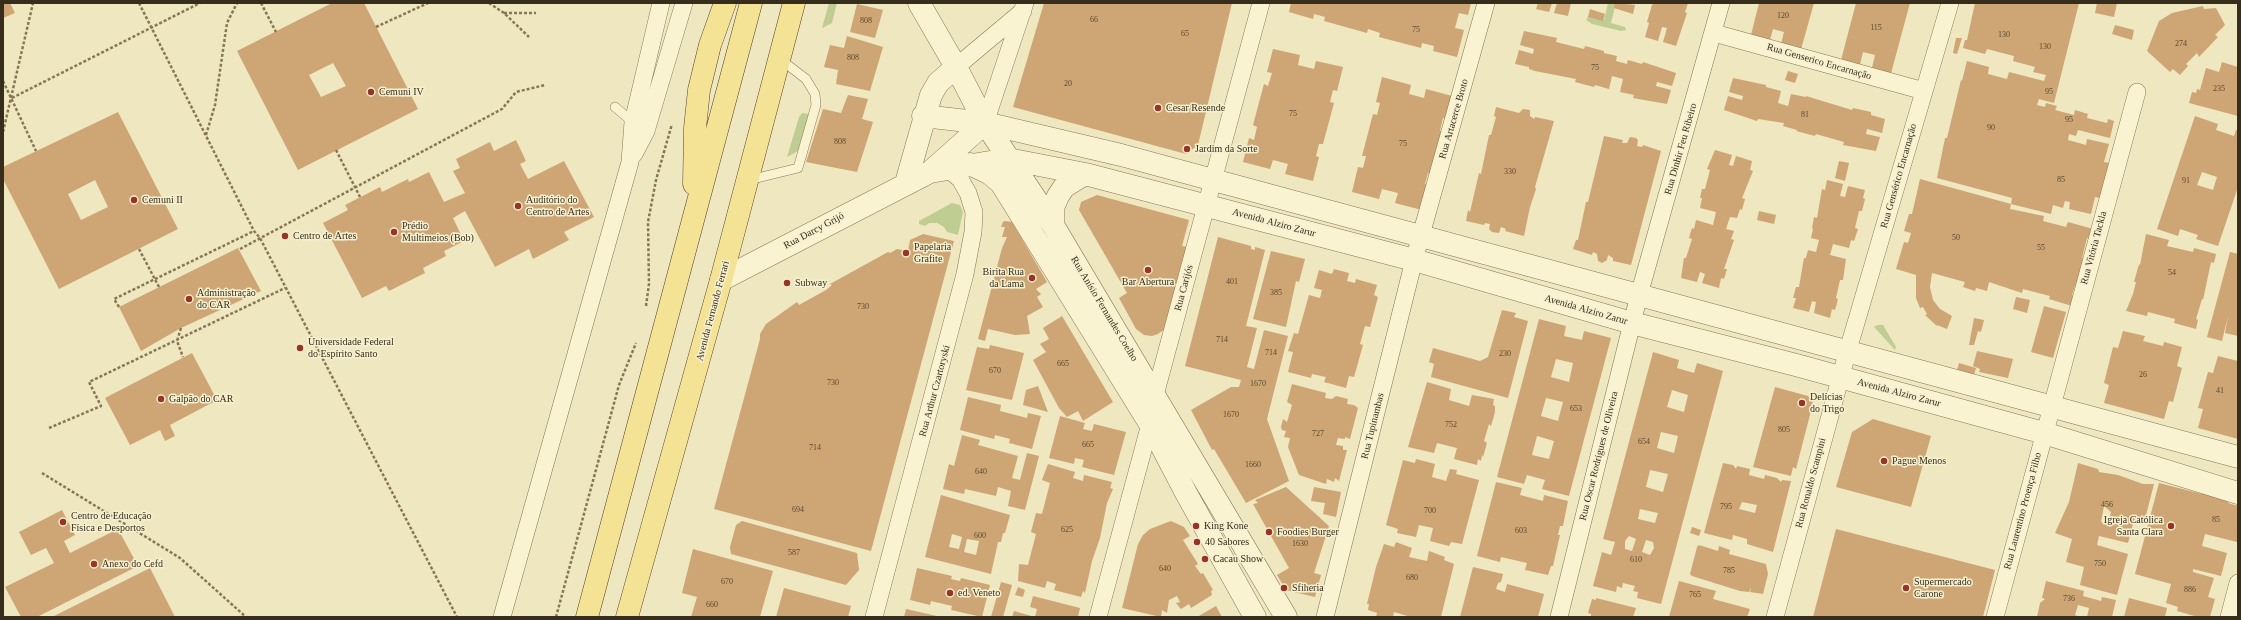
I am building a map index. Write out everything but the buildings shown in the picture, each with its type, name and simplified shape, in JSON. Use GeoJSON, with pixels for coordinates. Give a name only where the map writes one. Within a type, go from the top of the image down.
{"type":"FeatureCollection","features":[{"type":"Feature","properties":{"kind":"main road"},"geometry":{"type":"LineString","coordinates":[[694,215],[695,128],[699,90],[710,45],[725,3]]}},
{"type":"Feature","properties":{"kind":"main road"},"geometry":{"type":"LineString","coordinates":[[587,617],[751,3]]}},
{"type":"Feature","properties":{"kind":"main road","name":"Avenida Fernando Ferrari"},"geometry":{"type":"LineString","coordinates":[[626,617],[721,280],[794,3]]}},
{"type":"Feature","properties":{"kind":"street"},"geometry":{"type":"LineString","coordinates":[[640,126],[661,3]]}},
{"type":"Feature","properties":{"kind":"street"},"geometry":{"type":"LineString","coordinates":[[502,617],[640,126],[684,3]]}},
{"type":"Feature","properties":{"kind":"street","name":"Rua Anísio Fernandes Coelho"},"geometry":{"type":"LineString","coordinates":[[919,3],[956,67],[985,123],[1053,225],[1286,617]]}},
{"type":"Feature","properties":{"kind":"street","name":"Rua Carijós"},"geometry":{"type":"LineString","coordinates":[[1155,395],[1261,3]]}},
{"type":"Feature","properties":{"kind":"street","name":"Rua Artacerce Broto"},"geometry":{"type":"LineString","coordinates":[[1421,236],[1486,3]]}},
{"type":"Feature","properties":{"kind":"street","name":"Rua Dinhir Feu Ribeiro"},"geometry":{"type":"LineString","coordinates":[[1639,295],[1722,3]]}},
{"type":"Feature","properties":{"kind":"street","name":"Rua Gensérico Encarnação"},"geometry":{"type":"LineString","coordinates":[[1848,350],[1950,3]]}},
{"type":"Feature","properties":{"kind":"street"},"geometry":{"type":"LineString","coordinates":[[906,183],[923,116],[930,95],[938,83],[1024,7]]}},
{"type":"Feature","properties":{"kind":"street"},"geometry":{"type":"LineString","coordinates":[[985,123],[1024,7]]}},
{"type":"Feature","properties":{"kind":"street","name":"Rua Genserico Encarnação"},"geometry":{"type":"LineString","coordinates":[[1714,33],[1924,92]]}},
{"type":"Feature","properties":{"kind":"street","name":"Rua Vitória Tackla"},"geometry":{"type":"LineString","coordinates":[[2052,405],[2137,92]]}},
{"type":"Feature","properties":{"kind":"street"},"geometry":{"type":"LineString","coordinates":[[923,116],[985,123],[1122,155],[1214,181],[2052,405],[2238,457]]}},
{"type":"Feature","properties":{"kind":"street","name":"Rua Darcy Grijó"},"geometry":{"type":"LineString","coordinates":[[721,280],[906,183],[939,171],[985,123]]}},
{"type":"Feature","properties":{"kind":"street","name":"Avenida Alziro Zarur"},"geometry":{"type":"LineString","coordinates":[[939,171],[970,164],[1008,159],[1085,174],[1207,204],[1414,260],[1632,323],[1840,377],[2044,433],[2238,493]]}},
{"type":"Feature","properties":{"kind":"street","name":"Rua Anísio Fernandes Coelho"},"geometry":{"type":"LineString","coordinates":[[970,164],[989,173],[1001,183],[1150,424],[1197,513],[1255,617]]}},
{"type":"Feature","properties":{"kind":"street","name":"Rua Arthur Czartoryski"},"geometry":{"type":"LineString","coordinates":[[874,617],[965,274],[973,232],[974,212],[968,193],[960,179],[939,171]]}},
{"type":"Feature","properties":{"kind":"street"},"geometry":{"type":"LineString","coordinates":[[1053,225],[1054,208],[1058,196],[1064,187],[1085,174]]}},
{"type":"Feature","properties":{"kind":"street","name":"Rua Tupinambas"},"geometry":{"type":"LineString","coordinates":[[1325,617],[1421,236]]}},
{"type":"Feature","properties":{"kind":"street","name":"Rua Oscar Rodrigues de Oliveira"},"geometry":{"type":"LineString","coordinates":[[1559,617],[1639,295]]}},
{"type":"Feature","properties":{"kind":"street","name":"Rua Ronaldo Scampini"},"geometry":{"type":"LineString","coordinates":[[1775,617],[1848,350]]}},
{"type":"Feature","properties":{"kind":"street","name":"Rua Laurentino Proença Filho"},"geometry":{"type":"LineString","coordinates":[[1995,617],[2052,405]]}},
{"type":"Feature","properties":{"kind":"street"},"geometry":{"type":"LineString","coordinates":[[1098,617],[1150,424]]}},
{"type":"Feature","properties":{"kind":"street"},"geometry":{"type":"LineString","coordinates":[[1197,513],[1219,503]]}},
{"type":"Feature","properties":{"kind":"street"},"geometry":{"type":"LineString","coordinates":[[1220,553],[1242,543]]}},
{"type":"Feature","properties":{"kind":"street"},"geometry":{"type":"LineString","coordinates":[[2229,617],[2238,583]]}},
{"type":"Feature","properties":{"kind":"lane"},"geometry":{"type":"LineString","coordinates":[[747,180],[798,168],[816,105],[815,94],[806,79],[779,59]]}},
{"type":"Feature","properties":{"kind":"lane"},"geometry":{"type":"LineString","coordinates":[[615,107],[640,126]]}},
{"type":"Feature","properties":{"kind":"path"},"geometry":{"type":"LineString","coordinates":[[3,132],[33,3]]}},
{"type":"Feature","properties":{"kind":"path"},"geometry":{"type":"LineString","coordinates":[[139,3],[254,231],[260,238],[457,617]]}},
{"type":"Feature","properties":{"kind":"path"},"geometry":{"type":"LineString","coordinates":[[12,98],[200,3]]}},
{"type":"Feature","properties":{"kind":"path"},"geometry":{"type":"LineString","coordinates":[[206,135],[215,105],[227,23],[237,3]]}},
{"type":"Feature","properties":{"kind":"path"},"geometry":{"type":"LineString","coordinates":[[261,3],[276,32]]}},
{"type":"Feature","properties":{"kind":"path"},"geometry":{"type":"LineString","coordinates":[[376,28],[428,3]]}},
{"type":"Feature","properties":{"kind":"path"},"geometry":{"type":"LineString","coordinates":[[489,3],[504,13],[529,37]]}},
{"type":"Feature","properties":{"kind":"path"},"geometry":{"type":"LineString","coordinates":[[504,13],[536,13]]}},
{"type":"Feature","properties":{"kind":"path"},"geometry":{"type":"LineString","coordinates":[[3,81],[36,151]]}},
{"type":"Feature","properties":{"kind":"path"},"geometry":{"type":"LineString","coordinates":[[240,249],[502,110],[516,92],[545,85]]}},
{"type":"Feature","properties":{"kind":"path"},"geometry":{"type":"LineString","coordinates":[[644,314],[649,284],[648,222],[656,180],[673,120]]}},
{"type":"Feature","properties":{"kind":"path"},"geometry":{"type":"LineString","coordinates":[[336,150],[360,197]]}},
{"type":"Feature","properties":{"kind":"path"},"geometry":{"type":"LineString","coordinates":[[119,307],[114,299],[254,231]]}},
{"type":"Feature","properties":{"kind":"path"},"geometry":{"type":"LineString","coordinates":[[139,249],[158,286]]}},
{"type":"Feature","properties":{"kind":"path"},"geometry":{"type":"LineString","coordinates":[[49,428],[101,406],[89,382],[285,288]]}},
{"type":"Feature","properties":{"kind":"path"},"geometry":{"type":"LineString","coordinates":[[181,328],[177,341],[183,357]]}},
{"type":"Feature","properties":{"kind":"path"},"geometry":{"type":"LineString","coordinates":[[556,617],[619,385],[639,336]]}},
{"type":"Feature","properties":{"kind":"path"},"geometry":{"type":"LineString","coordinates":[[42,472],[180,558],[246,617]]}},
{"type":"Feature","properties":{"kind":"green space"},"geometry":{"type":"Polygon","coordinates":[[[829,3],[837,3],[832,23],[822,28],[829,3]]]}},
{"type":"Feature","properties":{"kind":"green space"},"geometry":{"type":"Polygon","coordinates":[[[1608,3],[1616,3],[1611,23],[1625,27],[1626,30],[1621,31],[1592,24],[1586,20],[1588,17],[1604,20],[1608,3]]]}},
{"type":"Feature","properties":{"kind":"green space"},"geometry":{"type":"Polygon","coordinates":[[[802,113],[809,114],[798,151],[787,157],[799,117],[802,113]]]}},
{"type":"Feature","properties":{"kind":"green space"},"geometry":{"type":"Polygon","coordinates":[[[952,203],[960,205],[963,212],[958,235],[947,232],[944,227],[937,223],[929,223],[925,226],[919,224],[919,221],[952,203]]]}},
{"type":"Feature","properties":{"kind":"green space"},"geometry":{"type":"Polygon","coordinates":[[[1883,325],[1896,347],[1895,350],[1874,327],[1883,325]]]}},
{"type":"Feature","properties":{"kind":"place","name":"Cemuni IV"},"geometry":{"type":"Point","coordinates":[371,92]}},
{"type":"Feature","properties":{"kind":"place","name":"Cesar Resende"},"geometry":{"type":"Point","coordinates":[1158,108]}},
{"type":"Feature","properties":{"kind":"place","name":"Jardim da Sorte"},"geometry":{"type":"Point","coordinates":[1187,149]}},
{"type":"Feature","properties":{"kind":"place","name":"Cemuni II"},"geometry":{"type":"Point","coordinates":[134,200]}},
{"type":"Feature","properties":{"kind":"place","name":"Auditório do Centro de Artes"},"geometry":{"type":"Point","coordinates":[518,206]}},
{"type":"Feature","properties":{"kind":"place","name":"Prédio Multimeios (Bob)"},"geometry":{"type":"Point","coordinates":[394,232]}},
{"type":"Feature","properties":{"kind":"place","name":"Centro de Artes"},"geometry":{"type":"Point","coordinates":[285,236]}},
{"type":"Feature","properties":{"kind":"place","name":"Papelaria Grafite"},"geometry":{"type":"Point","coordinates":[906,253]}},
{"type":"Feature","properties":{"kind":"place","name":"Bar Abertura"},"geometry":{"type":"Point","coordinates":[1148,270]}},
{"type":"Feature","properties":{"kind":"place","name":"Birita Rua da Lama"},"geometry":{"type":"Point","coordinates":[1032,278]}},
{"type":"Feature","properties":{"kind":"place","name":"Subway"},"geometry":{"type":"Point","coordinates":[787,283]}},
{"type":"Feature","properties":{"kind":"place","name":"Administração do CAR"},"geometry":{"type":"Point","coordinates":[189,299]}},
{"type":"Feature","properties":{"kind":"place","name":"Universidade Federal do Espírito Santo"},"geometry":{"type":"Point","coordinates":[300,348]}},
{"type":"Feature","properties":{"kind":"place","name":"Galpão do CAR"},"geometry":{"type":"Point","coordinates":[161,399]}},
{"type":"Feature","properties":{"kind":"place","name":"Delícias do Trigo"},"geometry":{"type":"Point","coordinates":[1802,403]}},
{"type":"Feature","properties":{"kind":"place","name":"Pague Menos"},"geometry":{"type":"Point","coordinates":[1884,461]}},
{"type":"Feature","properties":{"kind":"place","name":"Centro de Educação Física e Desportos"},"geometry":{"type":"Point","coordinates":[63,522]}},
{"type":"Feature","properties":{"kind":"place","name":"King Kone"},"geometry":{"type":"Point","coordinates":[1196,526]}},
{"type":"Feature","properties":{"kind":"place","name":"Igreja Católica Santa Clara"},"geometry":{"type":"Point","coordinates":[2171,526]}},
{"type":"Feature","properties":{"kind":"place","name":"Foodies Burger"},"geometry":{"type":"Point","coordinates":[1269,532]}},
{"type":"Feature","properties":{"kind":"place","name":"40 Sabores"},"geometry":{"type":"Point","coordinates":[1197,542]}},
{"type":"Feature","properties":{"kind":"place","name":"Cacau Show"},"geometry":{"type":"Point","coordinates":[1205,559]}},
{"type":"Feature","properties":{"kind":"place","name":"Anexo do Cefd"},"geometry":{"type":"Point","coordinates":[94,564]}},
{"type":"Feature","properties":{"kind":"place","name":"Sfiheria"},"geometry":{"type":"Point","coordinates":[1284,588]}},
{"type":"Feature","properties":{"kind":"place","name":"Supermercado Carone"},"geometry":{"type":"Point","coordinates":[1906,588]}},
{"type":"Feature","properties":{"kind":"place","name":"ed. Veneto"},"geometry":{"type":"Point","coordinates":[950,593]}}]}
